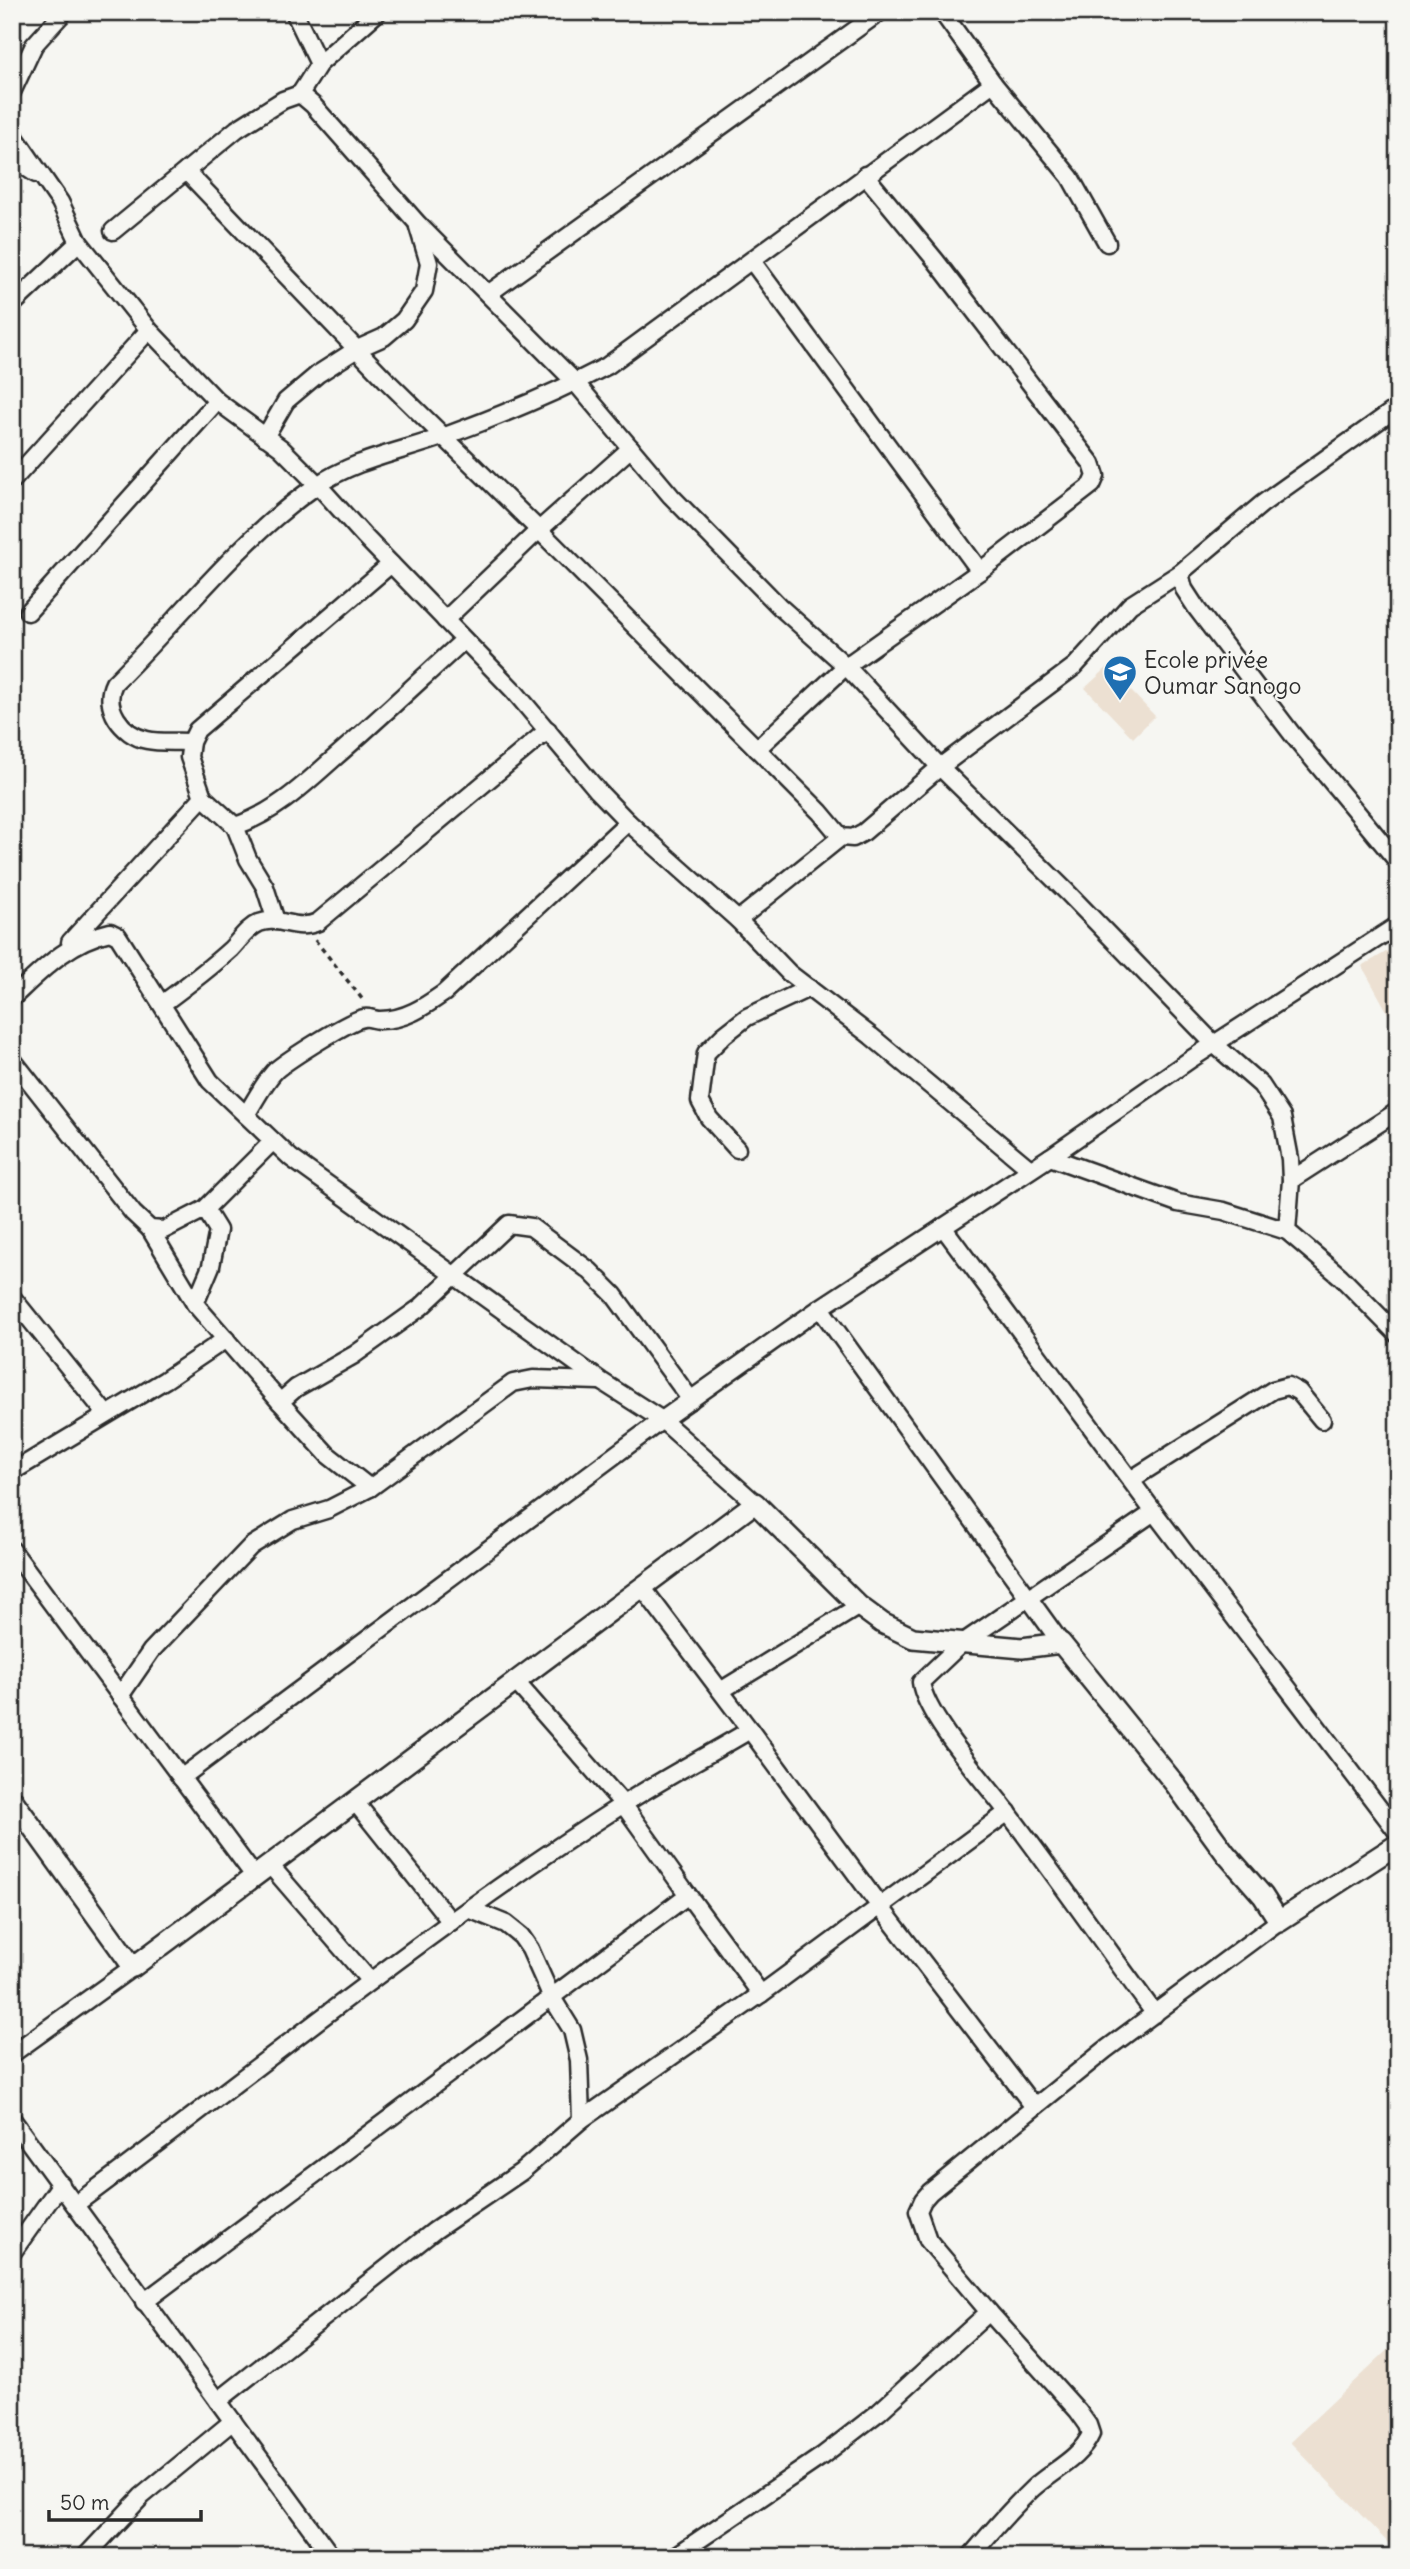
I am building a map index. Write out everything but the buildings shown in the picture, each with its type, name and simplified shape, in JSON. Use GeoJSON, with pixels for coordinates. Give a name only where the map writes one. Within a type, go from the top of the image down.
{"type":"FeatureCollection","features":[{"type":"Feature","properties":{"kind":"street"},"geometry":{"type":"LineString","coordinates":[[12,92],[34,45],[64,12]]}},
{"type":"Feature","properties":{"kind":"street"},"geometry":{"type":"LineString","coordinates":[[294,12],[319,64]]}},
{"type":"Feature","properties":{"kind":"street"},"geometry":{"type":"LineString","coordinates":[[113,231],[237,129],[283,100],[300,94],[319,64],[378,12]]}},
{"type":"Feature","properties":{"kind":"street"},"geometry":{"type":"LineString","coordinates":[[488,294],[880,12]]}},
{"type":"Feature","properties":{"kind":"street"},"geometry":{"type":"LineString","coordinates":[[942,12],[993,83],[1070,177],[1107,243]]}},
{"type":"Feature","properties":{"kind":"street"},"geometry":{"type":"LineString","coordinates":[[191,742],[146,740],[128,730],[110,709],[108,694],[114,683],[259,531],[318,485],[374,456],[444,436],[607,366],[993,83]]}},
{"type":"Feature","properties":{"kind":"street"},"geometry":{"type":"LineString","coordinates":[[300,94],[313,105],[418,224],[575,382],[671,496],[780,607],[846,667],[940,767],[1067,891],[1214,1044],[1261,1085],[1282,1117],[1290,1159],[1287,1231]]}},
{"type":"Feature","properties":{"kind":"street"},"geometry":{"type":"LineString","coordinates":[[12,126],[15,137],[60,202],[79,242],[149,330],[217,401],[281,448],[318,485],[514,691],[598,791],[628,822],[738,920],[789,973],[871,1036],[1030,1169]]}},
{"type":"Feature","properties":{"kind":"street"},"geometry":{"type":"LineString","coordinates":[[12,158],[43,179]]}},
{"type":"Feature","properties":{"kind":"street"},"geometry":{"type":"LineString","coordinates":[[186,171],[357,349],[820,812],[841,837]]}},
{"type":"Feature","properties":{"kind":"street"},"geometry":{"type":"LineString","coordinates":[[757,749],[846,667],[980,571],[1092,485],[1096,477],[1092,464],[989,328],[865,175]]}},
{"type":"Feature","properties":{"kind":"street"},"geometry":{"type":"LineString","coordinates":[[265,437],[286,401],[318,374],[357,349],[384,337],[404,320],[424,291],[429,263],[418,224]]}},
{"type":"Feature","properties":{"kind":"street"},"geometry":{"type":"LineString","coordinates":[[12,305],[79,242]]}},
{"type":"Feature","properties":{"kind":"street"},"geometry":{"type":"LineString","coordinates":[[752,261],[980,571]]}},
{"type":"Feature","properties":{"kind":"street"},"geometry":{"type":"LineString","coordinates":[[12,481],[149,330]]}},
{"type":"Feature","properties":{"kind":"street"},"geometry":{"type":"LineString","coordinates":[[28,612],[217,401]]}},
{"type":"Feature","properties":{"kind":"street"},"geometry":{"type":"LineString","coordinates":[[738,920],[841,837],[853,838],[864,832],[940,767],[1075,666],[1130,605],[1180,573],[1262,503],[1398,407]]}},
{"type":"Feature","properties":{"kind":"street"},"geometry":{"type":"LineString","coordinates":[[445,620],[539,530],[631,448]]}},
{"type":"Feature","properties":{"kind":"street"},"geometry":{"type":"LineString","coordinates":[[276,921],[265,887],[248,859],[235,826],[202,797],[189,757],[191,742],[197,730],[391,564]]}},
{"type":"Feature","properties":{"kind":"street"},"geometry":{"type":"LineString","coordinates":[[1180,573],[1184,589],[1197,609],[1292,734],[1398,862]]}},
{"type":"Feature","properties":{"kind":"street"},"geometry":{"type":"LineString","coordinates":[[235,826],[258,819],[307,782],[464,640]]}},
{"type":"Feature","properties":{"kind":"street"},"geometry":{"type":"LineString","coordinates":[[162,1004],[214,964],[250,928],[262,922],[276,921],[305,928],[318,922],[548,730]]}},
{"type":"Feature","properties":{"kind":"street"},"geometry":{"type":"LineString","coordinates":[[12,998],[60,954],[202,797]]}},
{"type":"Feature","properties":{"kind":"street"},"geometry":{"type":"LineString","coordinates":[[246,1115],[275,1072],[301,1052],[347,1024],[364,1018],[401,1018],[422,1008],[443,993],[628,822]]}},
{"type":"Feature","properties":{"kind":"street"},"geometry":{"type":"LineString","coordinates":[[181,1777],[662,1420],[820,1308],[1050,1157],[1214,1044],[1398,925]]}},
{"type":"Feature","properties":{"kind":"street"},"geometry":{"type":"LineString","coordinates":[[60,954],[91,936],[110,932],[118,936],[211,1081],[291,1158],[601,1381],[662,1420],[755,1503],[859,1606],[882,1623],[912,1638],[961,1644],[1022,1648],[1060,1643]]}},
{"type":"Feature","properties":{"kind":"street"},"geometry":{"type":"LineString","coordinates":[[737,1149],[709,1118],[700,1101],[706,1053],[747,1017],[809,988]]}},
{"type":"Feature","properties":{"kind":"street"},"geometry":{"type":"LineString","coordinates":[[12,1059],[133,1213],[150,1229],[195,1304],[328,1455],[370,1489]]}},
{"type":"Feature","properties":{"kind":"street"},"geometry":{"type":"LineString","coordinates":[[1291,1180],[1398,1111]]}},
{"type":"Feature","properties":{"kind":"street"},"geometry":{"type":"LineString","coordinates":[[150,1229],[164,1230],[205,1209],[273,1141]]}},
{"type":"Feature","properties":{"kind":"street"},"geometry":{"type":"LineString","coordinates":[[1050,1157],[1178,1203],[1224,1211],[1287,1231],[1340,1276],[1398,1335]]}},
{"type":"Feature","properties":{"kind":"street"},"geometry":{"type":"LineString","coordinates":[[195,1304],[211,1266],[218,1230],[205,1209]]}},
{"type":"Feature","properties":{"kind":"street"},"geometry":{"type":"LineString","coordinates":[[280,1402],[296,1388],[354,1355],[421,1307],[509,1224],[531,1227],[590,1271],[614,1295],[691,1400]]}},
{"type":"Feature","properties":{"kind":"street"},"geometry":{"type":"LineString","coordinates":[[943,1227],[1154,1512],[1398,1833]]}},
{"type":"Feature","properties":{"kind":"street"},"geometry":{"type":"LineString","coordinates":[[12,1297],[106,1414]]}},
{"type":"Feature","properties":{"kind":"street"},"geometry":{"type":"LineString","coordinates":[[820,1308],[1060,1643],[1175,1784],[1226,1854],[1264,1896],[1279,1921]]}},
{"type":"Feature","properties":{"kind":"street"},"geometry":{"type":"LineString","coordinates":[[12,1472],[165,1380],[226,1339]]}},
{"type":"Feature","properties":{"kind":"street"},"geometry":{"type":"LineString","coordinates":[[120,1696],[151,1651],[251,1546],[293,1520],[329,1509],[370,1489],[513,1383],[533,1379],[601,1381]]}},
{"type":"Feature","properties":{"kind":"street"},"geometry":{"type":"LineString","coordinates":[[1132,1479],[1273,1390],[1288,1386],[1299,1392],[1322,1420]]}},
{"type":"Feature","properties":{"kind":"street"},"geometry":{"type":"LineString","coordinates":[[12,2054],[356,1803],[755,1503]]}},
{"type":"Feature","properties":{"kind":"street"},"geometry":{"type":"LineString","coordinates":[[1154,1512],[961,1644],[921,1682],[922,1692],[933,1715],[1008,1812],[1155,2014]]}},
{"type":"Feature","properties":{"kind":"street"},"geometry":{"type":"LineString","coordinates":[[12,1550],[181,1777],[263,1871],[370,1981]]}},
{"type":"Feature","properties":{"kind":"street"},"geometry":{"type":"LineString","coordinates":[[642,1587],[722,1690],[879,1905],[1034,2107]]}},
{"type":"Feature","properties":{"kind":"street"},"geometry":{"type":"LineString","coordinates":[[722,1690],[859,1606]]}},
{"type":"Feature","properties":{"kind":"street"},"geometry":{"type":"LineString","coordinates":[[516,1682],[623,1804],[761,1994]]}},
{"type":"Feature","properties":{"kind":"street"},"geometry":{"type":"LineString","coordinates":[[76,2204],[469,1909],[623,1804],[750,1730]]}},
{"type":"Feature","properties":{"kind":"street"},"geometry":{"type":"LineString","coordinates":[[12,1798],[133,1967]]}},
{"type":"Feature","properties":{"kind":"street"},"geometry":{"type":"LineString","coordinates":[[356,1803],[451,1922]]}},
{"type":"Feature","properties":{"kind":"street"},"geometry":{"type":"LineString","coordinates":[[218,2401],[434,2231],[521,2172],[581,2120],[761,1994],[1008,1812]]}},
{"type":"Feature","properties":{"kind":"street"},"geometry":{"type":"LineString","coordinates":[[970,2557],[1002,2518],[1035,2486],[1082,2448],[1091,2434],[1078,2411],[928,2240],[918,2211],[923,2200],[1034,2107],[1279,1921],[1398,1844]]}},
{"type":"Feature","properties":{"kind":"street"},"geometry":{"type":"LineString","coordinates":[[144,2302],[688,1895]]}},
{"type":"Feature","properties":{"kind":"street"},"geometry":{"type":"LineString","coordinates":[[469,1909],[506,1924],[521,1936],[530,1949],[551,1996],[572,2030],[579,2060],[581,2120]]}},
{"type":"Feature","properties":{"kind":"street"},"geometry":{"type":"LineString","coordinates":[[12,2119],[332,2557]]}},
{"type":"Feature","properties":{"kind":"street"},"geometry":{"type":"LineString","coordinates":[[12,2253],[61,2184]]}},
{"type":"Feature","properties":{"kind":"street"},"geometry":{"type":"LineString","coordinates":[[674,2557],[822,2456],[879,2412],[989,2312]]}},
{"type":"Feature","properties":{"kind":"street"},"geometry":{"type":"LineString","coordinates":[[85,2557],[142,2496],[233,2421]]}},
{"type":"Feature","properties":{"kind":"path"},"geometry":{"type":"LineString","coordinates":[[305,928],[379,1020]]}},
{"type":"Feature","properties":{"kind":"shaded area","name":"Ecole privée Oumar Sanogo"},"geometry":{"type":"Polygon","coordinates":[[[1108,667],[1155,716],[1133,738],[1085,688],[1108,667]]]}},
{"type":"Feature","properties":{"kind":"shaded area"},"geometry":{"type":"Polygon","coordinates":[[[1398,945],[1398,1022],[1394,1024],[1362,966],[1398,945]]]}},
{"type":"Feature","properties":{"kind":"shaded area"},"geometry":{"type":"Polygon","coordinates":[[[1398,2340],[1398,2553],[1290,2442],[1398,2340]]]}},
{"type":"Feature","properties":{"kind":"place","name":"Ecole privée Oumar Sanogo"},"geometry":{"type":"Point","coordinates":[1120,702]}}]}
